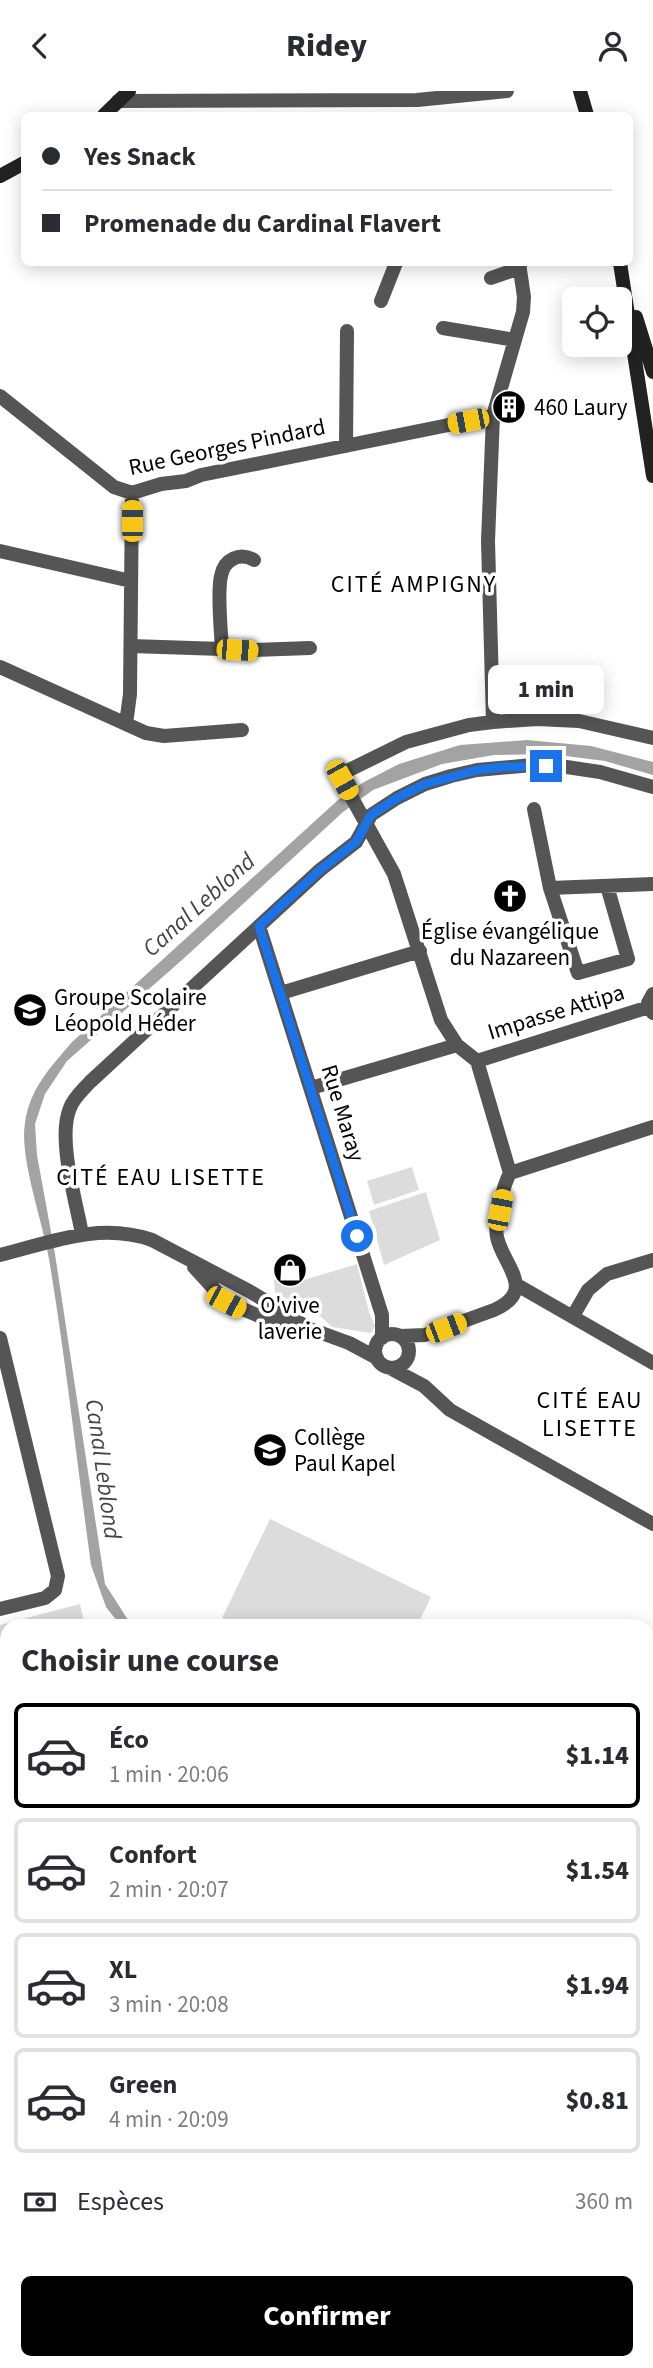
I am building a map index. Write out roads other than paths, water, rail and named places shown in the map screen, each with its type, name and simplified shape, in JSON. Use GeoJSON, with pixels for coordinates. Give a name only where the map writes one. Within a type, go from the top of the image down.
{"type":"FeatureCollection","features":[{"type":"Feature","properties":{"kind":"main road"},"geometry":{"type":"LineString","coordinates":[[107,112],[129,91]]}},
{"type":"Feature","properties":{"kind":"main road"},"geometry":{"type":"LineString","coordinates":[[580,91],[586,112]]}},
{"type":"Feature","properties":{"kind":"main road"},"geometry":{"type":"LineString","coordinates":[[0,176],[21,165]]}},
{"type":"Feature","properties":{"kind":"main road"},"geometry":{"type":"LineString","coordinates":[[622,269],[653,372]]}},
{"type":"Feature","properties":{"kind":"main road"},"geometry":{"type":"LineString","coordinates":[[622,269],[653,476]]}},
{"type":"Feature","properties":{"kind":"street"},"geometry":{"type":"LineString","coordinates":[[118,101],[417,100],[507,91]]}},
{"type":"Feature","properties":{"kind":"street"},"geometry":{"type":"LineString","coordinates":[[417,100],[423,112]]}},
{"type":"Feature","properties":{"kind":"street"},"geometry":{"type":"LineString","coordinates":[[381,301],[395,266]]}},
{"type":"Feature","properties":{"kind":"street"},"geometry":{"type":"LineString","coordinates":[[491,278],[518,266]]}},
{"type":"Feature","properties":{"kind":"street"},"geometry":{"type":"LineString","coordinates":[[493,722],[488,541],[493,416],[522,320],[524,297],[520,266]]}},
{"type":"Feature","properties":{"kind":"street"},"geometry":{"type":"LineString","coordinates":[[443,328],[515,340]]}},
{"type":"Feature","properties":{"kind":"street"},"geometry":{"type":"LineString","coordinates":[[346,446],[347,331]]}},
{"type":"Feature","properties":{"kind":"street","name":"Rue Georges Pindard"},"geometry":{"type":"LineString","coordinates":[[0,396],[114,488],[132,493],[201,475],[493,416]]}},
{"type":"Feature","properties":{"kind":"street"},"geometry":{"type":"LineString","coordinates":[[126,724],[130,694],[132,493]]}},
{"type":"Feature","properties":{"kind":"street"},"geometry":{"type":"LineString","coordinates":[[0,551],[131,581]]}},
{"type":"Feature","properties":{"kind":"street"},"geometry":{"type":"LineString","coordinates":[[222,649],[221,574],[232,558],[247,556],[254,560]]}},
{"type":"Feature","properties":{"kind":"street"},"geometry":{"type":"LineString","coordinates":[[131,646],[252,650],[310,648]]}},
{"type":"Feature","properties":{"kind":"street"},"geometry":{"type":"LineString","coordinates":[[0,667],[146,733],[164,736],[242,730]]}},
{"type":"Feature","properties":{"kind":"street"},"geometry":{"type":"LineString","coordinates":[[653,738],[579,722],[537,719],[469,725],[406,742],[345,772],[342,780],[394,874],[441,1020],[457,1045],[477,1061],[510,1173],[503,1194],[496,1234],[517,1285],[653,1363]]}},
{"type":"Feature","properties":{"kind":"street"},"geometry":{"type":"LineString","coordinates":[[75,1236],[65,1138],[66,1119],[72,1103],[90,1082],[259,926],[320,870],[356,842],[364,820],[380,807],[425,784],[477,770],[504,767],[532,765],[582,769],[653,787]]}},
{"type":"Feature","properties":{"kind":"street"},"geometry":{"type":"LineString","coordinates":[[534,809],[550,888],[578,973],[628,959],[607,886]]}},
{"type":"Feature","properties":{"kind":"street"},"geometry":{"type":"LineString","coordinates":[[550,888],[653,884]]}},
{"type":"Feature","properties":{"kind":"street","name":"Rue Maray"},"geometry":{"type":"LineString","coordinates":[[259,926],[389,1337]]}},
{"type":"Feature","properties":{"kind":"street"},"geometry":{"type":"LineString","coordinates":[[281,993],[420,951]]}},
{"type":"Feature","properties":{"kind":"street","name":"Impasse Attipa"},"geometry":{"type":"LineString","coordinates":[[477,1061],[652,1005]]}},
{"type":"Feature","properties":{"kind":"street"},"geometry":{"type":"LineString","coordinates":[[311,1089],[457,1045]]}},
{"type":"Feature","properties":{"kind":"street"},"geometry":{"type":"LineString","coordinates":[[510,1173],[653,1127]]}},
{"type":"Feature","properties":{"kind":"street"},"geometry":{"type":"LineString","coordinates":[[0,1255],[75,1236],[120,1231],[136,1234],[249,1291],[295,1318],[305,1327]]}},
{"type":"Feature","properties":{"kind":"street"},"geometry":{"type":"LineString","coordinates":[[186,1258],[226,1302],[278,1324],[305,1327],[349,1343],[377,1358]]}},
{"type":"Feature","properties":{"kind":"street"},"geometry":{"type":"LineString","coordinates":[[573,1316],[588,1290],[607,1274],[653,1260]]}},
{"type":"Feature","properties":{"kind":"street"},"geometry":{"type":"LineString","coordinates":[[349,1343],[425,1335],[499,1308],[509,1300],[517,1285]]}},
{"type":"Feature","properties":{"kind":"street"},"geometry":{"type":"LineString","coordinates":[[392,1369],[404,1364],[409,1352],[425,1335]]}},
{"type":"Feature","properties":{"kind":"street"},"geometry":{"type":"LineString","coordinates":[[389,1337],[407,1343],[424,1386]]}},
{"type":"Feature","properties":{"kind":"street"},"geometry":{"type":"LineString","coordinates":[[389,1337],[376,1349],[381,1364],[424,1386],[450,1410],[653,1524]]}},
{"type":"Feature","properties":{"kind":"street"},"geometry":{"type":"LineString","coordinates":[[0,1338],[58,1576],[55,1590],[45,1598],[0,1609]]}},
{"type":"Feature","properties":{"kind":"place","name":"460 Laury"},"geometry":{"type":"Point","coordinates":[509,407]}},
{"type":"Feature","properties":{"kind":"place","name":"Église évangélique du Nazareen"},"geometry":{"type":"Point","coordinates":[510,896]}},
{"type":"Feature","properties":{"kind":"place","name":"Groupe Scolaire Léopold Héder"},"geometry":{"type":"Point","coordinates":[30,1010]}},
{"type":"Feature","properties":{"kind":"place","name":"O'vive laverie"},"geometry":{"type":"Point","coordinates":[290,1270]}},
{"type":"Feature","properties":{"kind":"place","name":"Collège Paul Kapel"},"geometry":{"type":"Point","coordinates":[270,1450]}},
{"type":"Feature","properties":{"kind":"district","name":"CITÉ AMPIGNY"},"geometry":{"type":"Point","coordinates":[414,584]}},
{"type":"Feature","properties":{"kind":"district","name":"CITÉ EAU LISETTE"},"geometry":{"type":"Point","coordinates":[161,1177]}},
{"type":"Feature","properties":{"kind":"district","name":"CITÉ EAU LISETTE"},"geometry":{"type":"Point","coordinates":[590,1414]}},
{"type":"Feature","properties":{"kind":"water label","name":"Canal Leblond"},"geometry":{"type":"Point","coordinates":[199,905]}},
{"type":"Feature","properties":{"kind":"water label","name":"Canal Leblond"},"geometry":{"type":"Point","coordinates":[103,1469]}}]}
